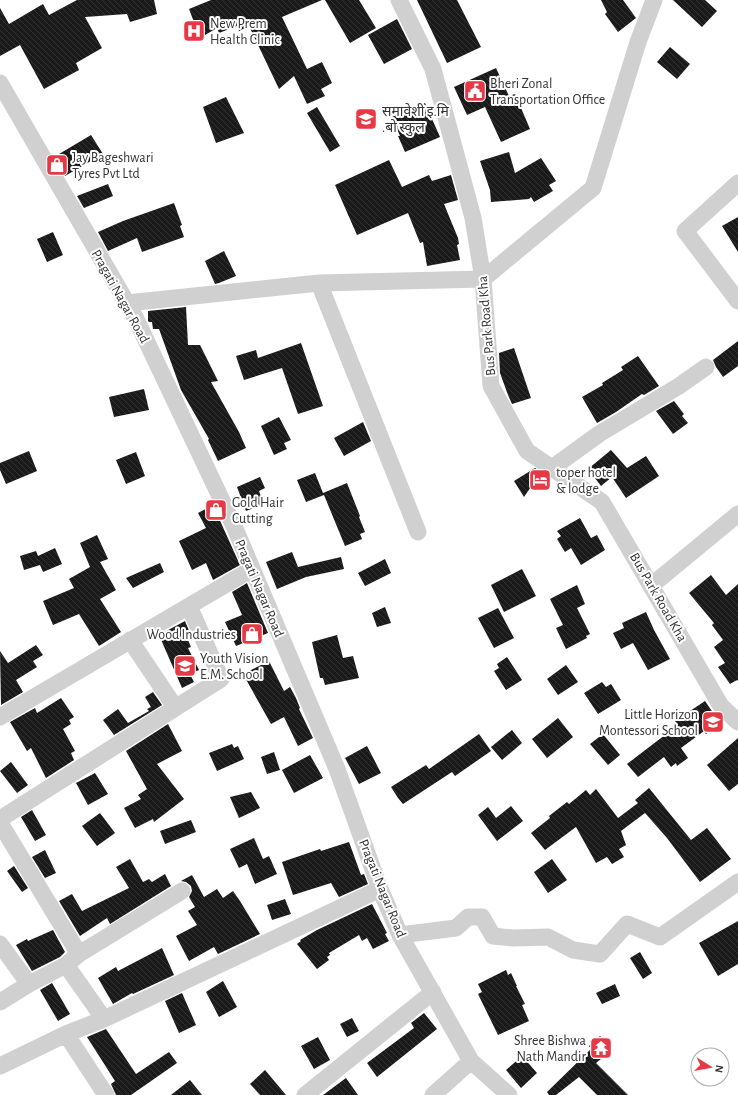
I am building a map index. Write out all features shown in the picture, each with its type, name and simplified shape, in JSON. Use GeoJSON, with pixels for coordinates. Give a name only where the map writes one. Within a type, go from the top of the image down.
{"type":"FeatureCollection","features":[{"type":"Feature","properties":{"kind":"street","name":"Bus Park Road Kha"},"geometry":{"type":"LineString","coordinates":[[399,0],[433,69],[473,218],[483,279],[491,386],[527,452],[602,502],[652,585],[721,706],[738,722]]}},
{"type":"Feature","properties":{"kind":"street"},"geometry":{"type":"LineString","coordinates":[[127,303],[319,283],[483,279],[593,188],[638,42],[654,0]]}},
{"type":"Feature","properties":{"kind":"street","name":"Pragati Nagar Road"},"geometry":{"type":"LineString","coordinates":[[0,83],[135,317],[234,526],[337,768],[380,889],[400,935],[471,1061],[509,1095]]}},
{"type":"Feature","properties":{"kind":"street"},"geometry":{"type":"LineString","coordinates":[[738,183],[685,231],[738,301]]}},
{"type":"Feature","properties":{"kind":"street"},"geometry":{"type":"LineString","coordinates":[[319,283],[418,532]]}},
{"type":"Feature","properties":{"kind":"street"},"geometry":{"type":"LineString","coordinates":[[552,468],[599,434],[679,386],[706,367]]}},
{"type":"Feature","properties":{"kind":"street"},"geometry":{"type":"LineString","coordinates":[[652,585],[738,514]]}},
{"type":"Feature","properties":{"kind":"street"},"geometry":{"type":"LineString","coordinates":[[0,716],[252,569]]}},
{"type":"Feature","properties":{"kind":"street"},"geometry":{"type":"LineString","coordinates":[[0,819],[221,679],[189,606]]}},
{"type":"Feature","properties":{"kind":"street"},"geometry":{"type":"LineString","coordinates":[[130,640],[175,707]]}},
{"type":"Feature","properties":{"kind":"street"},"geometry":{"type":"LineString","coordinates":[[0,823],[79,954]]}},
{"type":"Feature","properties":{"kind":"street"},"geometry":{"type":"LineString","coordinates":[[400,935],[456,928],[468,917],[482,916],[493,936],[513,938],[548,937],[573,950],[600,954],[627,924],[660,937],[738,882]]}},
{"type":"Feature","properties":{"kind":"street"},"geometry":{"type":"LineString","coordinates":[[0,1066],[66,1034],[104,1019],[380,889]]}},
{"type":"Feature","properties":{"kind":"street"},"geometry":{"type":"LineString","coordinates":[[0,1002],[29,984],[66,965],[79,954],[182,891]]}},
{"type":"Feature","properties":{"kind":"street"},"geometry":{"type":"LineString","coordinates":[[0,944],[29,984]]}},
{"type":"Feature","properties":{"kind":"street"},"geometry":{"type":"LineString","coordinates":[[66,965],[104,1019]]}},
{"type":"Feature","properties":{"kind":"street"},"geometry":{"type":"LineString","coordinates":[[305,1095],[433,992]]}},
{"type":"Feature","properties":{"kind":"street"},"geometry":{"type":"LineString","coordinates":[[66,1034],[106,1095]]}},
{"type":"Feature","properties":{"kind":"street"},"geometry":{"type":"LineString","coordinates":[[433,1095],[471,1061]]}},
{"type":"Feature","properties":{"kind":"building"},"geometry":{"type":"Polygon","coordinates":[[[77,0],[154,0],[157,14],[130,22],[127,14],[85,17],[102,48],[76,63],[79,70],[44,89],[20,45],[0,56],[0,8],[9,24],[43,4],[49,15],[77,0]]]}},
{"type":"Feature","properties":{"kind":"building"},"geometry":{"type":"Polygon","coordinates":[[[211,0],[322,0],[282,17],[307,69],[322,62],[332,83],[321,89],[325,96],[307,104],[294,76],[279,89],[249,26],[239,31],[237,26],[219,33],[217,28],[200,38],[189,9],[211,0]]]}},
{"type":"Feature","properties":{"kind":"building"},"geometry":{"type":"Polygon","coordinates":[[[325,0],[359,0],[376,28],[350,43],[325,0]]]}},
{"type":"Feature","properties":{"kind":"building"},"geometry":{"type":"Polygon","coordinates":[[[417,0],[457,0],[481,47],[447,63],[417,0]]]}},
{"type":"Feature","properties":{"kind":"building"},"geometry":{"type":"Polygon","coordinates":[[[601,0],[623,0],[636,18],[618,32],[605,14],[607,12],[601,0]]]}},
{"type":"Feature","properties":{"kind":"building"},"geometry":{"type":"Polygon","coordinates":[[[673,0],[705,0],[717,11],[702,27],[673,0]]]}},
{"type":"Feature","properties":{"kind":"building"},"geometry":{"type":"Polygon","coordinates":[[[397,19],[412,49],[384,64],[368,35],[397,19]]]}},
{"type":"Feature","properties":{"kind":"building"},"geometry":{"type":"Polygon","coordinates":[[[670,47],[690,64],[677,79],[657,62],[670,47]]]}},
{"type":"Feature","properties":{"kind":"building"},"geometry":{"type":"Polygon","coordinates":[[[496,68],[509,96],[515,94],[530,129],[501,142],[485,107],[467,115],[454,87],[496,68]]]}},
{"type":"Feature","properties":{"kind":"building"},"geometry":{"type":"Polygon","coordinates":[[[226,97],[244,133],[216,143],[203,107],[226,97]]]}},
{"type":"Feature","properties":{"kind":"building"},"geometry":{"type":"Polygon","coordinates":[[[425,103],[440,137],[405,152],[392,117],[425,103]]]}},
{"type":"Feature","properties":{"kind":"building"},"geometry":{"type":"Polygon","coordinates":[[[317,107],[340,146],[330,152],[307,113],[317,107]]]}},
{"type":"Feature","properties":{"kind":"building"},"geometry":{"type":"Polygon","coordinates":[[[91,135],[103,154],[65,176],[54,157],[91,135]]]}},
{"type":"Feature","properties":{"kind":"building"},"geometry":{"type":"Polygon","coordinates":[[[509,152],[515,173],[541,158],[556,181],[549,185],[553,191],[534,202],[531,197],[529,199],[491,202],[490,190],[480,161],[509,152]]]}},
{"type":"Feature","properties":{"kind":"building"},"geometry":{"type":"Polygon","coordinates":[[[389,160],[402,187],[429,175],[432,181],[451,175],[458,200],[444,204],[458,238],[459,244],[457,245],[460,260],[427,266],[423,242],[420,243],[408,213],[357,235],[335,185],[389,160]]]}},
{"type":"Feature","properties":{"kind":"building"},"geometry":{"type":"Polygon","coordinates":[[[108,184],[113,196],[84,208],[77,196],[108,184]]]}},
{"type":"Feature","properties":{"kind":"building"},"geometry":{"type":"Polygon","coordinates":[[[174,203],[182,225],[180,226],[184,237],[142,252],[137,238],[108,251],[98,232],[123,221],[174,203]]]}},
{"type":"Feature","properties":{"kind":"building"},"geometry":{"type":"Polygon","coordinates":[[[738,217],[738,252],[722,226],[738,217]]]}},
{"type":"Feature","properties":{"kind":"building"},"geometry":{"type":"Polygon","coordinates":[[[53,232],[63,255],[47,262],[37,239],[53,232]]]}},
{"type":"Feature","properties":{"kind":"building"},"geometry":{"type":"Polygon","coordinates":[[[224,251],[236,276],[215,284],[205,261],[224,251]]]}},
{"type":"Feature","properties":{"kind":"building"},"geometry":{"type":"Polygon","coordinates":[[[186,307],[188,345],[200,345],[218,381],[211,382],[239,432],[246,448],[218,461],[208,440],[209,439],[181,390],[159,329],[153,329],[152,322],[148,321],[148,311],[186,307]]]}},
{"type":"Feature","properties":{"kind":"building"},"geometry":{"type":"Polygon","coordinates":[[[738,341],[738,366],[723,377],[713,360],[738,341]]]}},
{"type":"Feature","properties":{"kind":"building"},"geometry":{"type":"Polygon","coordinates":[[[301,343],[323,406],[298,414],[282,368],[244,380],[236,356],[256,350],[258,358],[301,343]]]}},
{"type":"Feature","properties":{"kind":"building"},"geometry":{"type":"Polygon","coordinates":[[[514,348],[531,398],[512,404],[500,373],[499,353],[514,348]]]}},
{"type":"Feature","properties":{"kind":"building"},"geometry":{"type":"Polygon","coordinates":[[[638,356],[659,386],[644,395],[642,394],[597,423],[582,397],[603,385],[602,383],[623,370],[621,367],[638,356]]]}},
{"type":"Feature","properties":{"kind":"building"},"geometry":{"type":"Polygon","coordinates":[[[144,389],[149,410],[114,417],[109,397],[144,389]]]}},
{"type":"Feature","properties":{"kind":"building"},"geometry":{"type":"Polygon","coordinates":[[[674,401],[684,414],[682,416],[688,423],[673,434],[656,411],[674,401]]]}},
{"type":"Feature","properties":{"kind":"building"},"geometry":{"type":"Polygon","coordinates":[[[279,417],[291,440],[284,443],[287,449],[274,455],[261,426],[279,417]]]}},
{"type":"Feature","properties":{"kind":"building"},"geometry":{"type":"Polygon","coordinates":[[[363,422],[371,441],[344,456],[334,438],[363,422]]]}},
{"type":"Feature","properties":{"kind":"building"},"geometry":{"type":"Polygon","coordinates":[[[611,450],[627,468],[646,456],[659,476],[626,498],[612,477],[601,486],[588,469],[611,450]]]}},
{"type":"Feature","properties":{"kind":"building"},"geometry":{"type":"Polygon","coordinates":[[[29,451],[37,471],[6,484],[0,470],[0,463],[29,451]]]}},
{"type":"Feature","properties":{"kind":"building"},"geometry":{"type":"Polygon","coordinates":[[[136,452],[145,476],[126,484],[116,460],[136,452]]]}},
{"type":"Feature","properties":{"kind":"building"},"geometry":{"type":"Polygon","coordinates":[[[535,468],[541,472],[524,497],[514,481],[535,468]]]}},
{"type":"Feature","properties":{"kind":"building"},"geometry":{"type":"Polygon","coordinates":[[[315,473],[323,493],[347,483],[365,532],[360,534],[362,539],[345,546],[324,495],[306,502],[297,480],[315,473]]]}},
{"type":"Feature","properties":{"kind":"building"},"geometry":{"type":"Polygon","coordinates":[[[260,477],[265,488],[259,491],[264,504],[246,511],[237,487],[260,477]]]}},
{"type":"Feature","properties":{"kind":"building"},"geometry":{"type":"Polygon","coordinates":[[[213,505],[240,565],[213,580],[206,563],[192,570],[179,541],[206,528],[198,513],[213,505]]]}},
{"type":"Feature","properties":{"kind":"building"},"geometry":{"type":"Polygon","coordinates":[[[580,518],[591,538],[597,535],[605,550],[581,565],[571,548],[565,552],[557,539],[561,536],[557,531],[580,518]]]}},
{"type":"Feature","properties":{"kind":"building"},"geometry":{"type":"Polygon","coordinates":[[[97,535],[108,559],[100,562],[116,590],[100,599],[121,632],[99,646],[79,614],[53,625],[43,601],[74,588],[69,579],[90,567],[80,543],[97,535]]]}},
{"type":"Feature","properties":{"kind":"building"},"geometry":{"type":"Polygon","coordinates":[[[55,548],[62,564],[43,572],[40,565],[24,570],[20,556],[36,551],[38,556],[55,548]]]}},
{"type":"Feature","properties":{"kind":"building"},"geometry":{"type":"Polygon","coordinates":[[[292,552],[298,567],[341,557],[344,569],[306,577],[277,589],[266,562],[292,552]]]}},
{"type":"Feature","properties":{"kind":"building"},"geometry":{"type":"Polygon","coordinates":[[[385,559],[391,573],[365,586],[358,573],[385,559]]]}},
{"type":"Feature","properties":{"kind":"building"},"geometry":{"type":"Polygon","coordinates":[[[160,563],[164,572],[133,588],[126,578],[160,563]]]}},
{"type":"Feature","properties":{"kind":"building"},"geometry":{"type":"Polygon","coordinates":[[[522,569],[536,596],[504,612],[491,585],[522,569]]]}},
{"type":"Feature","properties":{"kind":"building"},"geometry":{"type":"Polygon","coordinates":[[[711,575],[726,595],[738,584],[738,681],[737,680],[730,684],[718,667],[725,663],[714,647],[723,640],[712,625],[714,623],[689,593],[711,575]]]}},
{"type":"Feature","properties":{"kind":"building"},"geometry":{"type":"Polygon","coordinates":[[[247,583],[268,633],[236,646],[225,622],[242,615],[232,592],[247,583]]]}},
{"type":"Feature","properties":{"kind":"building"},"geometry":{"type":"Polygon","coordinates":[[[577,585],[585,604],[577,608],[590,634],[586,636],[587,638],[566,649],[556,628],[563,625],[550,599],[577,585]]]}},
{"type":"Feature","properties":{"kind":"building"},"geometry":{"type":"Polygon","coordinates":[[[385,607],[391,623],[377,627],[372,613],[385,607]]]}},
{"type":"Feature","properties":{"kind":"building"},"geometry":{"type":"Polygon","coordinates":[[[498,608],[514,638],[494,648],[478,618],[498,608]]]}},
{"type":"Feature","properties":{"kind":"building"},"geometry":{"type":"Polygon","coordinates":[[[646,612],[670,659],[648,670],[633,643],[621,649],[613,633],[624,628],[622,623],[646,612]]]}},
{"type":"Feature","properties":{"kind":"building"},"geometry":{"type":"Polygon","coordinates":[[[185,621],[192,638],[188,640],[191,647],[188,648],[199,670],[190,674],[194,682],[182,688],[159,635],[185,621]]]}},
{"type":"Feature","properties":{"kind":"building"},"geometry":{"type":"Polygon","coordinates":[[[337,635],[343,658],[353,656],[359,678],[325,685],[323,678],[320,678],[312,642],[337,635]]]}},
{"type":"Feature","properties":{"kind":"building"},"geometry":{"type":"Polygon","coordinates":[[[36,645],[43,655],[33,661],[37,667],[16,680],[23,692],[1,705],[0,651],[8,663],[36,645]]]}},
{"type":"Feature","properties":{"kind":"building"},"geometry":{"type":"Polygon","coordinates":[[[507,657],[522,680],[506,690],[494,671],[499,668],[497,664],[507,657]]]}},
{"type":"Feature","properties":{"kind":"building"},"geometry":{"type":"Polygon","coordinates":[[[269,661],[284,691],[290,687],[313,738],[298,746],[284,717],[271,724],[243,674],[269,661]]]}},
{"type":"Feature","properties":{"kind":"building"},"geometry":{"type":"Polygon","coordinates":[[[566,665],[578,682],[558,695],[547,679],[566,665]]]}},
{"type":"Feature","properties":{"kind":"building"},"geometry":{"type":"Polygon","coordinates":[[[602,682],[606,687],[611,684],[621,700],[598,714],[584,693],[602,682]]]}},
{"type":"Feature","properties":{"kind":"building"},"geometry":{"type":"Polygon","coordinates":[[[153,692],[162,705],[114,735],[103,720],[118,709],[128,723],[149,711],[147,709],[151,707],[145,697],[153,692]]]}},
{"type":"Feature","properties":{"kind":"building"},"geometry":{"type":"Polygon","coordinates":[[[61,698],[74,717],[69,720],[71,724],[63,729],[75,751],[71,753],[74,760],[46,778],[31,748],[27,751],[10,722],[35,708],[37,713],[61,698]]]}},
{"type":"Feature","properties":{"kind":"building"},"geometry":{"type":"Polygon","coordinates":[[[705,701],[720,723],[706,734],[704,731],[681,748],[688,758],[677,766],[676,763],[671,767],[664,757],[638,777],[627,764],[678,725],[675,721],[705,701]]]}},
{"type":"Feature","properties":{"kind":"building"},"geometry":{"type":"Polygon","coordinates":[[[558,718],[573,737],[547,758],[532,739],[558,718]]]}},
{"type":"Feature","properties":{"kind":"building"},"geometry":{"type":"Polygon","coordinates":[[[168,724],[182,751],[157,764],[184,799],[154,822],[153,819],[135,828],[124,808],[141,799],[138,795],[147,789],[126,751],[168,724]]]}},
{"type":"Feature","properties":{"kind":"building"},"geometry":{"type":"Polygon","coordinates":[[[512,730],[522,743],[502,760],[491,747],[512,730]]]}},
{"type":"Feature","properties":{"kind":"building"},"geometry":{"type":"Polygon","coordinates":[[[479,734],[491,751],[455,776],[452,772],[403,804],[391,787],[426,765],[429,769],[479,734]]]}},
{"type":"Feature","properties":{"kind":"building"},"geometry":{"type":"Polygon","coordinates":[[[603,734],[620,755],[608,765],[590,744],[603,734]]]}},
{"type":"Feature","properties":{"kind":"building"},"geometry":{"type":"Polygon","coordinates":[[[738,738],[738,784],[729,791],[707,765],[738,738]]]}},
{"type":"Feature","properties":{"kind":"building"},"geometry":{"type":"Polygon","coordinates":[[[232,744],[234,748],[238,746],[244,759],[217,771],[209,753],[232,744]]]}},
{"type":"Feature","properties":{"kind":"building"},"geometry":{"type":"Polygon","coordinates":[[[367,746],[381,773],[359,784],[345,758],[367,746]]]}},
{"type":"Feature","properties":{"kind":"building"},"geometry":{"type":"Polygon","coordinates":[[[274,752],[280,770],[267,774],[261,757],[274,752]]]}},
{"type":"Feature","properties":{"kind":"building"},"geometry":{"type":"Polygon","coordinates":[[[310,755],[323,778],[294,793],[282,770],[310,755]]]}},
{"type":"Feature","properties":{"kind":"building"},"geometry":{"type":"Polygon","coordinates":[[[11,762],[28,785],[17,793],[0,771],[11,762]]]}},
{"type":"Feature","properties":{"kind":"building"},"geometry":{"type":"Polygon","coordinates":[[[95,773],[108,794],[88,805],[76,783],[95,773]]]}},
{"type":"Feature","properties":{"kind":"building"},"geometry":{"type":"Polygon","coordinates":[[[649,788],[691,840],[707,828],[731,859],[700,882],[667,838],[645,813],[621,831],[626,845],[619,849],[624,857],[612,864],[607,857],[596,863],[576,827],[545,850],[531,833],[550,818],[549,816],[567,802],[569,804],[586,790],[590,795],[596,789],[618,818],[638,803],[635,800],[649,788]]]}},
{"type":"Feature","properties":{"kind":"building"},"geometry":{"type":"Polygon","coordinates":[[[251,792],[260,808],[239,818],[230,797],[251,792]]]}},
{"type":"Feature","properties":{"kind":"building"},"geometry":{"type":"Polygon","coordinates":[[[511,806],[523,821],[497,841],[478,815],[488,807],[496,818],[511,806]]]}},
{"type":"Feature","properties":{"kind":"building"},"geometry":{"type":"Polygon","coordinates":[[[32,810],[46,835],[35,841],[21,817],[32,810]]]}},
{"type":"Feature","properties":{"kind":"building"},"geometry":{"type":"Polygon","coordinates":[[[100,813],[115,833],[97,846],[82,826],[100,813]]]}},
{"type":"Feature","properties":{"kind":"building"},"geometry":{"type":"Polygon","coordinates":[[[191,820],[196,832],[165,844],[160,831],[191,820]]]}},
{"type":"Feature","properties":{"kind":"building"},"geometry":{"type":"Polygon","coordinates":[[[254,838],[263,859],[269,856],[277,874],[255,884],[247,864],[239,868],[230,849],[254,838]]]}},
{"type":"Feature","properties":{"kind":"building"},"geometry":{"type":"Polygon","coordinates":[[[349,842],[361,875],[364,874],[368,884],[339,897],[331,883],[293,895],[282,862],[320,849],[321,851],[349,842]]]}},
{"type":"Feature","properties":{"kind":"building"},"geometry":{"type":"Polygon","coordinates":[[[45,850],[56,873],[45,878],[32,857],[45,850]]]}},
{"type":"Feature","properties":{"kind":"building"},"geometry":{"type":"Polygon","coordinates":[[[130,859],[143,882],[149,879],[152,882],[165,874],[171,886],[110,924],[107,918],[80,936],[59,901],[72,894],[82,911],[129,888],[116,867],[130,859]]]}},
{"type":"Feature","properties":{"kind":"building"},"geometry":{"type":"Polygon","coordinates":[[[552,859],[567,880],[548,893],[534,872],[552,859]]]}},
{"type":"Feature","properties":{"kind":"building"},"geometry":{"type":"Polygon","coordinates":[[[14,866],[28,888],[22,892],[7,871],[14,866]]]}},
{"type":"Feature","properties":{"kind":"building"},"geometry":{"type":"Polygon","coordinates":[[[192,875],[204,897],[217,889],[223,898],[233,891],[260,934],[218,954],[214,947],[189,961],[176,936],[197,925],[188,911],[195,907],[189,897],[192,891],[191,886],[186,882],[181,881],[192,875]]]}},
{"type":"Feature","properties":{"kind":"building"},"geometry":{"type":"Polygon","coordinates":[[[285,899],[291,914],[272,920],[267,905],[285,899]]]}},
{"type":"Feature","properties":{"kind":"building"},"geometry":{"type":"Polygon","coordinates":[[[372,904],[387,933],[385,934],[389,941],[373,949],[367,938],[362,941],[359,935],[329,953],[330,955],[327,957],[329,960],[317,969],[297,944],[301,941],[300,940],[317,930],[372,904]]]}},
{"type":"Feature","properties":{"kind":"building"},"geometry":{"type":"Polygon","coordinates":[[[738,921],[738,964],[718,976],[699,943],[738,921]]]}},
{"type":"Feature","properties":{"kind":"building"},"geometry":{"type":"Polygon","coordinates":[[[53,930],[65,952],[60,957],[32,971],[16,945],[27,939],[28,941],[53,930]]]}},
{"type":"Feature","properties":{"kind":"building"},"geometry":{"type":"Polygon","coordinates":[[[162,948],[174,975],[133,994],[132,993],[113,1004],[98,978],[116,967],[118,971],[162,948]]]}},
{"type":"Feature","properties":{"kind":"building"},"geometry":{"type":"Polygon","coordinates":[[[640,952],[652,973],[643,979],[630,958],[640,952]]]}},
{"type":"Feature","properties":{"kind":"building"},"geometry":{"type":"Polygon","coordinates":[[[506,970],[508,975],[511,973],[517,986],[525,1004],[522,1005],[529,1021],[498,1035],[478,994],[482,992],[478,984],[506,970]]]}},
{"type":"Feature","properties":{"kind":"building"},"geometry":{"type":"Polygon","coordinates":[[[223,981],[237,1007],[219,1017],[206,992],[223,981]]]}},
{"type":"Feature","properties":{"kind":"building"},"geometry":{"type":"Polygon","coordinates":[[[52,983],[70,1014],[58,1021],[40,990],[52,983]]]}},
{"type":"Feature","properties":{"kind":"building"},"geometry":{"type":"Polygon","coordinates":[[[615,984],[620,996],[602,1004],[596,993],[615,984]]]}},
{"type":"Feature","properties":{"kind":"building"},"geometry":{"type":"Polygon","coordinates":[[[182,993],[196,1025],[179,1033],[165,1001],[182,993]]]}},
{"type":"Feature","properties":{"kind":"building"},"geometry":{"type":"Polygon","coordinates":[[[424,1013],[437,1029],[377,1077],[367,1063],[414,1028],[411,1023],[424,1013]]]}},
{"type":"Feature","properties":{"kind":"building"},"geometry":{"type":"Polygon","coordinates":[[[352,1018],[359,1031],[347,1037],[340,1024],[352,1018]]]}},
{"type":"Feature","properties":{"kind":"building"},"geometry":{"type":"Polygon","coordinates":[[[106,1029],[136,1074],[169,1052],[177,1063],[131,1095],[116,1095],[111,1084],[115,1081],[87,1037],[106,1029]]]}},
{"type":"Feature","properties":{"kind":"building"},"geometry":{"type":"Polygon","coordinates":[[[600,1036],[612,1050],[596,1063],[628,1095],[597,1095],[579,1077],[556,1095],[549,1095],[547,1092],[591,1049],[589,1046],[600,1036]]]}},
{"type":"Feature","properties":{"kind":"building"},"geometry":{"type":"Polygon","coordinates":[[[318,1037],[330,1060],[314,1069],[301,1046],[318,1037]]]}},
{"type":"Feature","properties":{"kind":"building"},"geometry":{"type":"Polygon","coordinates":[[[522,1056],[537,1073],[521,1088],[506,1070],[522,1056]]]}},
{"type":"Feature","properties":{"kind":"building"},"geometry":{"type":"Polygon","coordinates":[[[265,1070],[286,1095],[260,1095],[250,1084],[265,1070]]]}},
{"type":"Feature","properties":{"kind":"building"},"geometry":{"type":"Polygon","coordinates":[[[346,1078],[358,1095],[323,1095],[346,1078]]]}},
{"type":"Feature","properties":{"kind":"building"},"geometry":{"type":"Polygon","coordinates":[[[190,1080],[202,1095],[171,1095],[190,1080]]]}},
{"type":"Feature","properties":{"kind":"place","name":"New Prem Health Clinic"},"geometry":{"type":"Point","coordinates":[194,31]}},
{"type":"Feature","properties":{"kind":"place","name":"Bheri Zonal Transportation Office"},"geometry":{"type":"Point","coordinates":[475,91]}},
{"type":"Feature","properties":{"kind":"place","name":"समावेशी इ.मि .बाे स्कुल"},"geometry":{"type":"Point","coordinates":[366,119]}},
{"type":"Feature","properties":{"kind":"place","name":"Jay Bageshwari Tyres Pvt Ltd"},"geometry":{"type":"Point","coordinates":[57,165]}},
{"type":"Feature","properties":{"kind":"place","name":"toper hotel & lodge"},"geometry":{"type":"Point","coordinates":[540,480]}},
{"type":"Feature","properties":{"kind":"place","name":"Gold Hair Cutting"},"geometry":{"type":"Point","coordinates":[216,510]}},
{"type":"Feature","properties":{"kind":"place","name":"Wood Industries"},"geometry":{"type":"Point","coordinates":[252,634]}},
{"type":"Feature","properties":{"kind":"place","name":"Youth Vision E.M. School"},"geometry":{"type":"Point","coordinates":[185,666]}},
{"type":"Feature","properties":{"kind":"place","name":"Little Horizon Montessori School"},"geometry":{"type":"Point","coordinates":[713,722]}},
{"type":"Feature","properties":{"kind":"place","name":"Shree Bishwa Nath Mandir"},"geometry":{"type":"Point","coordinates":[601,1048]}}]}
